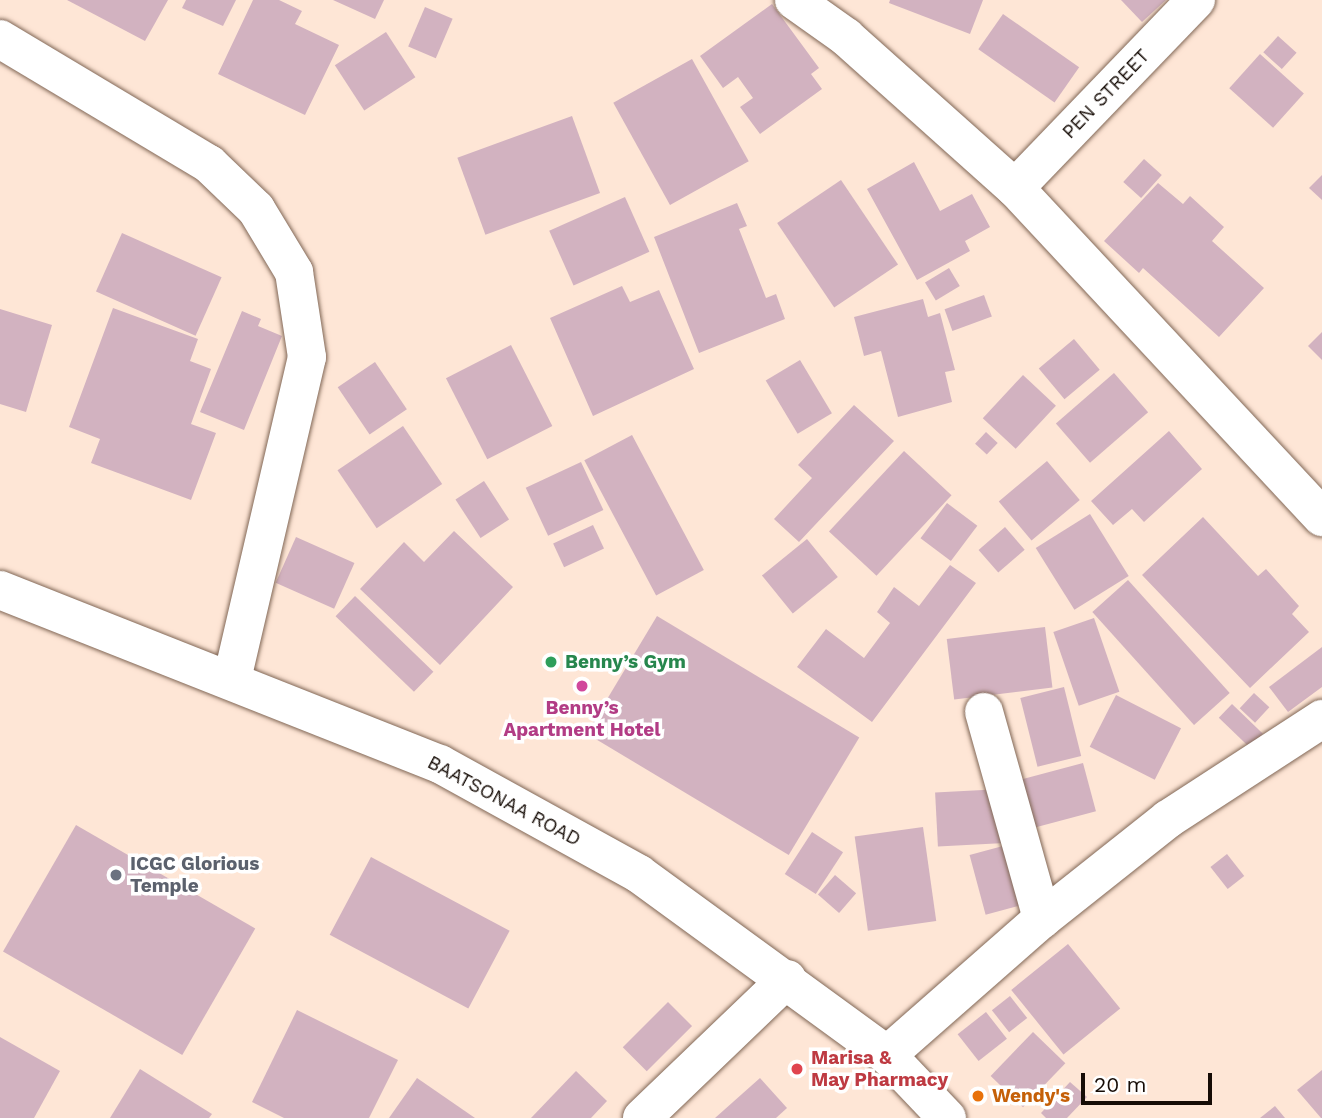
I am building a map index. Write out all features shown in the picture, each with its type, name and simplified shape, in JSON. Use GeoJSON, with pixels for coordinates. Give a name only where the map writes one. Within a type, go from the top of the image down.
{"type":"FeatureCollection","features":[{"type":"Feature","properties":{"kind":"street"},"geometry":{"type":"LineString","coordinates":[[794,0],[846,37],[1015,188],[1322,517]]}},
{"type":"Feature","properties":{"kind":"street","name":"PEN STREET"},"geometry":{"type":"LineString","coordinates":[[1015,188],[1196,0]]}},
{"type":"Feature","properties":{"kind":"street"},"geometry":{"type":"LineString","coordinates":[[0,39],[209,164],[256,209],[294,272],[307,357],[232,679]]}},
{"type":"Feature","properties":{"kind":"street","name":"BAATSONAA ROAD"},"geometry":{"type":"LineString","coordinates":[[0,590],[232,679],[440,764],[639,874],[787,979],[887,1055],[947,1118]]}},
{"type":"Feature","properties":{"kind":"street"},"geometry":{"type":"LineString","coordinates":[[984,712],[1042,919]]}},
{"type":"Feature","properties":{"kind":"street"},"geometry":{"type":"LineString","coordinates":[[887,1055],[1042,919],[1168,819],[1322,719]]}},
{"type":"Feature","properties":{"kind":"street"},"geometry":{"type":"LineString","coordinates":[[642,1118],[787,979]]}},
{"type":"Feature","properties":{"kind":"building"},"geometry":{"type":"Polygon","coordinates":[[[67,0],[168,0],[145,41],[67,0]]]}},
{"type":"Feature","properties":{"kind":"building"},"geometry":{"type":"Polygon","coordinates":[[[186,0],[236,0],[223,26],[182,8],[186,0]]]}},
{"type":"Feature","properties":{"kind":"building"},"geometry":{"type":"Polygon","coordinates":[[[253,0],[279,0],[302,11],[295,24],[339,45],[305,115],[218,74],[253,0]]]}},
{"type":"Feature","properties":{"kind":"building"},"geometry":{"type":"Polygon","coordinates":[[[333,0],[384,0],[375,19],[333,0]]]}},
{"type":"Feature","properties":{"kind":"building"},"geometry":{"type":"Polygon","coordinates":[[[890,0],[983,0],[970,34],[889,3],[890,0]]]}},
{"type":"Feature","properties":{"kind":"building"},"geometry":{"type":"Polygon","coordinates":[[[1121,0],[1166,0],[1142,22],[1121,0]]]}},
{"type":"Feature","properties":{"kind":"building"},"geometry":{"type":"Polygon","coordinates":[[[772,4],[819,68],[811,74],[822,89],[760,134],[740,107],[753,98],[738,77],[723,88],[700,56],[772,4]]]}},
{"type":"Feature","properties":{"kind":"building"},"geometry":{"type":"Polygon","coordinates":[[[425,7],[453,19],[436,58],[408,47],[425,7]]]}},
{"type":"Feature","properties":{"kind":"building"},"geometry":{"type":"Polygon","coordinates":[[[1003,14],[1079,67],[1055,103],[978,49],[1003,14]]]}},
{"type":"Feature","properties":{"kind":"building"},"geometry":{"type":"Polygon","coordinates":[[[386,32],[415,77],[364,111],[335,65],[386,32]]]}},
{"type":"Feature","properties":{"kind":"building"},"geometry":{"type":"Polygon","coordinates":[[[1278,36],[1297,53],[1282,69],[1263,52],[1278,36]]]}},
{"type":"Feature","properties":{"kind":"building"},"geometry":{"type":"Polygon","coordinates":[[[1260,54],[1304,93],[1273,128],[1229,88],[1260,54]]]}},
{"type":"Feature","properties":{"kind":"building"},"geometry":{"type":"Polygon","coordinates":[[[692,59],[749,161],[670,205],[613,103],[692,59]]]}},
{"type":"Feature","properties":{"kind":"building"},"geometry":{"type":"Polygon","coordinates":[[[572,116],[600,193],[485,235],[457,158],[572,116]]]}},
{"type":"Feature","properties":{"kind":"building"},"geometry":{"type":"Polygon","coordinates":[[[1144,159],[1162,175],[1141,198],[1123,182],[1144,159]]]}},
{"type":"Feature","properties":{"kind":"building"},"geometry":{"type":"Polygon","coordinates":[[[914,162],[940,211],[972,194],[990,227],[965,241],[970,251],[917,280],[867,189],[914,162]]]}},
{"type":"Feature","properties":{"kind":"building"},"geometry":{"type":"Polygon","coordinates":[[[1322,175],[1322,200],[1309,188],[1322,175]]]}},
{"type":"Feature","properties":{"kind":"building"},"geometry":{"type":"Polygon","coordinates":[[[841,180],[898,265],[834,308],[777,223],[841,180]]]}},
{"type":"Feature","properties":{"kind":"building"},"geometry":{"type":"Polygon","coordinates":[[[1158,183],[1183,204],[1190,196],[1224,227],[1212,241],[1264,288],[1219,337],[1143,268],[1139,273],[1104,241],[1158,183]]]}},
{"type":"Feature","properties":{"kind":"building"},"geometry":{"type":"Polygon","coordinates":[[[625,197],[649,252],[574,286],[549,231],[625,197]]]}},
{"type":"Feature","properties":{"kind":"building"},"geometry":{"type":"Polygon","coordinates":[[[737,203],[747,226],[739,229],[766,298],[776,294],[785,319],[699,353],[654,237],[737,203]]]}},
{"type":"Feature","properties":{"kind":"building"},"geometry":{"type":"Polygon","coordinates":[[[122,233],[222,277],[196,336],[96,291],[122,233]]]}},
{"type":"Feature","properties":{"kind":"building"},"geometry":{"type":"Polygon","coordinates":[[[949,268],[960,286],[936,300],[925,282],[949,268]]]}},
{"type":"Feature","properties":{"kind":"building"},"geometry":{"type":"Polygon","coordinates":[[[622,286],[630,302],[659,290],[694,369],[593,416],[550,318],[622,286]]]}},
{"type":"Feature","properties":{"kind":"building"},"geometry":{"type":"Polygon","coordinates":[[[984,295],[992,317],[952,331],[945,309],[984,295]]]}},
{"type":"Feature","properties":{"kind":"building"},"geometry":{"type":"Polygon","coordinates":[[[923,299],[928,317],[940,313],[955,370],[945,372],[952,402],[898,417],[881,351],[864,356],[854,317],[923,299]]]}},
{"type":"Feature","properties":{"kind":"building"},"geometry":{"type":"Polygon","coordinates":[[[113,308],[198,339],[190,361],[211,369],[191,424],[216,433],[191,500],[91,463],[100,439],[69,427],[113,308]]]}},
{"type":"Feature","properties":{"kind":"building"},"geometry":{"type":"Polygon","coordinates":[[[0,309],[52,325],[26,412],[0,404],[0,309]]]}},
{"type":"Feature","properties":{"kind":"building"},"geometry":{"type":"Polygon","coordinates":[[[242,311],[261,319],[258,326],[282,336],[244,430],[200,412],[242,311]]]}},
{"type":"Feature","properties":{"kind":"building"},"geometry":{"type":"Polygon","coordinates":[[[1322,332],[1322,360],[1308,346],[1322,332]]]}},
{"type":"Feature","properties":{"kind":"building"},"geometry":{"type":"Polygon","coordinates":[[[1074,339],[1100,370],[1064,399],[1039,369],[1074,339]]]}},
{"type":"Feature","properties":{"kind":"building"},"geometry":{"type":"Polygon","coordinates":[[[511,345],[552,426],[487,459],[446,378],[511,345]]]}},
{"type":"Feature","properties":{"kind":"building"},"geometry":{"type":"Polygon","coordinates":[[[800,360],[832,413],[798,434],[766,381],[800,360]]]}},
{"type":"Feature","properties":{"kind":"building"},"geometry":{"type":"Polygon","coordinates":[[[375,362],[407,409],[370,434],[338,387],[375,362]]]}},
{"type":"Feature","properties":{"kind":"building"},"geometry":{"type":"Polygon","coordinates":[[[1114,373],[1148,412],[1090,463],[1056,424],[1114,373]]]}},
{"type":"Feature","properties":{"kind":"building"},"geometry":{"type":"Polygon","coordinates":[[[1023,375],[1056,406],[1016,449],[983,418],[1023,375]]]}},
{"type":"Feature","properties":{"kind":"building"},"geometry":{"type":"Polygon","coordinates":[[[854,405],[894,441],[799,542],[774,519],[812,478],[798,465],[854,405]]]}},
{"type":"Feature","properties":{"kind":"building"},"geometry":{"type":"Polygon","coordinates":[[[403,426],[442,484],[377,528],[338,470],[403,426]]]}},
{"type":"Feature","properties":{"kind":"building"},"geometry":{"type":"Polygon","coordinates":[[[1169,431],[1202,469],[1144,522],[1132,509],[1113,525],[1091,501],[1169,431]]]}},
{"type":"Feature","properties":{"kind":"building"},"geometry":{"type":"Polygon","coordinates":[[[986,432],[998,443],[987,455],[975,444],[986,432]]]}},
{"type":"Feature","properties":{"kind":"building"},"geometry":{"type":"Polygon","coordinates":[[[632,435],[704,570],[656,595],[584,460],[632,435]]]}},
{"type":"Feature","properties":{"kind":"building"},"geometry":{"type":"Polygon","coordinates":[[[904,451],[952,495],[877,576],[829,531],[904,451]]]}},
{"type":"Feature","properties":{"kind":"building"},"geometry":{"type":"Polygon","coordinates":[[[1047,461],[1080,500],[1032,541],[999,501],[1047,461]]]}},
{"type":"Feature","properties":{"kind":"building"},"geometry":{"type":"Polygon","coordinates":[[[581,462],[603,510],[548,536],[526,488],[581,462]]]}},
{"type":"Feature","properties":{"kind":"building"},"geometry":{"type":"Polygon","coordinates":[[[484,481],[509,520],[481,538],[455,500],[484,481]]]}},
{"type":"Feature","properties":{"kind":"building"},"geometry":{"type":"Polygon","coordinates":[[[947,503],[977,526],[951,561],[921,538],[947,503]]]}},
{"type":"Feature","properties":{"kind":"building"},"geometry":{"type":"Polygon","coordinates":[[[1090,514],[1129,576],[1074,610],[1036,548],[1090,514]]]}},
{"type":"Feature","properties":{"kind":"building"},"geometry":{"type":"Polygon","coordinates":[[[1203,517],[1258,576],[1266,569],[1299,606],[1292,614],[1309,632],[1250,688],[1142,575],[1203,517]]]}},
{"type":"Feature","properties":{"kind":"building"},"geometry":{"type":"Polygon","coordinates":[[[593,525],[604,549],[564,567],[553,544],[593,525]]]}},
{"type":"Feature","properties":{"kind":"building"},"geometry":{"type":"Polygon","coordinates":[[[1005,527],[1025,550],[998,573],[979,550],[1005,527]]]}},
{"type":"Feature","properties":{"kind":"building"},"geometry":{"type":"Polygon","coordinates":[[[454,531],[513,587],[440,665],[360,589],[404,542],[424,562],[454,531]]]}},
{"type":"Feature","properties":{"kind":"building"},"geometry":{"type":"Polygon","coordinates":[[[296,537],[354,563],[334,609],[276,583],[296,537]]]}},
{"type":"Feature","properties":{"kind":"building"},"geometry":{"type":"Polygon","coordinates":[[[807,539],[838,577],[793,614],[762,576],[807,539]]]}},
{"type":"Feature","properties":{"kind":"building"},"geometry":{"type":"Polygon","coordinates":[[[950,565],[976,583],[872,722],[797,667],[826,629],[864,658],[890,623],[877,612],[894,587],[919,606],[950,565]]]}},
{"type":"Feature","properties":{"kind":"building"},"geometry":{"type":"Polygon","coordinates":[[[1128,580],[1230,693],[1194,725],[1092,612],[1128,580]]]}},
{"type":"Feature","properties":{"kind":"building"},"geometry":{"type":"Polygon","coordinates":[[[355,596],[433,672],[414,692],[336,616],[355,596]]]}},
{"type":"Feature","properties":{"kind":"building"},"geometry":{"type":"Polygon","coordinates":[[[657,616],[859,738],[789,855],[586,733],[657,616]]]}},
{"type":"Feature","properties":{"kind":"building"},"geometry":{"type":"Polygon","coordinates":[[[1094,618],[1119,692],[1079,706],[1053,632],[1094,618]]]}},
{"type":"Feature","properties":{"kind":"building"},"geometry":{"type":"Polygon","coordinates":[[[1045,627],[1052,688],[954,700],[947,639],[1045,627]]]}},
{"type":"Feature","properties":{"kind":"building"},"geometry":{"type":"Polygon","coordinates":[[[1322,647],[1322,687],[1288,712],[1269,687],[1322,647]]]}},
{"type":"Feature","properties":{"kind":"building"},"geometry":{"type":"Polygon","coordinates":[[[1064,687],[1081,756],[1038,767],[1020,698],[1064,687]]]}},
{"type":"Feature","properties":{"kind":"building"},"geometry":{"type":"Polygon","coordinates":[[[1254,693],[1269,707],[1255,723],[1240,708],[1254,693]]]}},
{"type":"Feature","properties":{"kind":"building"},"geometry":{"type":"Polygon","coordinates":[[[1116,695],[1181,728],[1155,780],[1090,747],[1116,695]]]}},
{"type":"Feature","properties":{"kind":"building"},"geometry":{"type":"Polygon","coordinates":[[[1232,704],[1263,734],[1250,748],[1219,718],[1232,704]]]}},
{"type":"Feature","properties":{"kind":"building"},"geometry":{"type":"Polygon","coordinates":[[[1083,763],[1096,811],[1033,828],[1020,780],[1083,763]]]}},
{"type":"Feature","properties":{"kind":"building"},"geometry":{"type":"Polygon","coordinates":[[[1002,789],[1005,843],[938,846],[935,793],[1002,789]]]}},
{"type":"Feature","properties":{"kind":"building"},"geometry":{"type":"Polygon","coordinates":[[[76,825],[255,928],[182,1055],[3,951],[76,825]]]}},
{"type":"Feature","properties":{"kind":"building"},"geometry":{"type":"Polygon","coordinates":[[[923,827],[936,921],[868,931],[855,837],[923,827]]]}},
{"type":"Feature","properties":{"kind":"building"},"geometry":{"type":"Polygon","coordinates":[[[812,832],[843,852],[816,894],[785,874],[812,832]]]}},
{"type":"Feature","properties":{"kind":"building"},"geometry":{"type":"Polygon","coordinates":[[[1014,843],[1030,903],[986,915],[970,855],[1014,843]]]}},
{"type":"Feature","properties":{"kind":"building"},"geometry":{"type":"Polygon","coordinates":[[[1227,854],[1244,876],[1228,889],[1210,867],[1227,854]]]}},
{"type":"Feature","properties":{"kind":"building"},"geometry":{"type":"Polygon","coordinates":[[[371,857],[510,931],[468,1008],[330,935],[371,857]]]}},
{"type":"Feature","properties":{"kind":"building"},"geometry":{"type":"Polygon","coordinates":[[[835,875],[856,893],[839,913],[818,895],[835,875]]]}},
{"type":"Feature","properties":{"kind":"building"},"geometry":{"type":"Polygon","coordinates":[[[1068,944],[1120,1009],[1064,1054],[1011,990],[1068,944]]]}},
{"type":"Feature","properties":{"kind":"building"},"geometry":{"type":"Polygon","coordinates":[[[1010,996],[1027,1018],[1009,1032],[992,1010],[1010,996]]]}},
{"type":"Feature","properties":{"kind":"building"},"geometry":{"type":"Polygon","coordinates":[[[668,1002],[692,1026],[647,1071],[623,1047],[668,1002]]]}},
{"type":"Feature","properties":{"kind":"building"},"geometry":{"type":"Polygon","coordinates":[[[297,1010],[398,1060],[369,1118],[284,1118],[252,1102],[297,1010]]]}},
{"type":"Feature","properties":{"kind":"building"},"geometry":{"type":"Polygon","coordinates":[[[986,1012],[1007,1039],[979,1061],[958,1034],[986,1012]]]}},
{"type":"Feature","properties":{"kind":"building"},"geometry":{"type":"Polygon","coordinates":[[[1033,1032],[1065,1063],[1023,1107],[991,1076],[1033,1032]]]}},
{"type":"Feature","properties":{"kind":"building"},"geometry":{"type":"Polygon","coordinates":[[[0,1037],[60,1071],[34,1118],[0,1118],[0,1037]]]}},
{"type":"Feature","properties":{"kind":"building"},"geometry":{"type":"Polygon","coordinates":[[[140,1069],[212,1114],[209,1118],[110,1118],[140,1069]]]}},
{"type":"Feature","properties":{"kind":"building"},"geometry":{"type":"Polygon","coordinates":[[[1322,1070],[1322,1118],[1321,1118],[1297,1090],[1322,1070]]]}},
{"type":"Feature","properties":{"kind":"building"},"geometry":{"type":"Polygon","coordinates":[[[576,1071],[607,1101],[591,1118],[531,1118],[576,1071]]]}},
{"type":"Feature","properties":{"kind":"building"},"geometry":{"type":"Polygon","coordinates":[[[417,1078],[475,1118],[389,1118],[417,1078]]]}},
{"type":"Feature","properties":{"kind":"building"},"geometry":{"type":"Polygon","coordinates":[[[760,1078],[787,1108],[776,1118],[715,1118],[760,1078]]]}},
{"type":"Feature","properties":{"kind":"building"},"geometry":{"type":"Polygon","coordinates":[[[1070,1082],[1087,1097],[1067,1118],[1046,1118],[1041,1113],[1070,1082]]]}},
{"type":"Feature","properties":{"kind":"building"},"geometry":{"type":"Polygon","coordinates":[[[1275,1106],[1285,1118],[1260,1118],[1275,1106]]]}},
{"type":"Feature","properties":{"kind":"place","name":"Benny’s Gym"},"geometry":{"type":"Point","coordinates":[551,662]}},
{"type":"Feature","properties":{"kind":"place","name":"Benny’s Apartment Hotel"},"geometry":{"type":"Point","coordinates":[582,686]}},
{"type":"Feature","properties":{"kind":"place","name":"ICGC Glorious Temple"},"geometry":{"type":"Point","coordinates":[116,875]}},
{"type":"Feature","properties":{"kind":"place","name":"Marisa & May Pharmacy"},"geometry":{"type":"Point","coordinates":[797,1069]}},
{"type":"Feature","properties":{"kind":"place","name":"Wendy's"},"geometry":{"type":"Point","coordinates":[978,1096]}}]}
